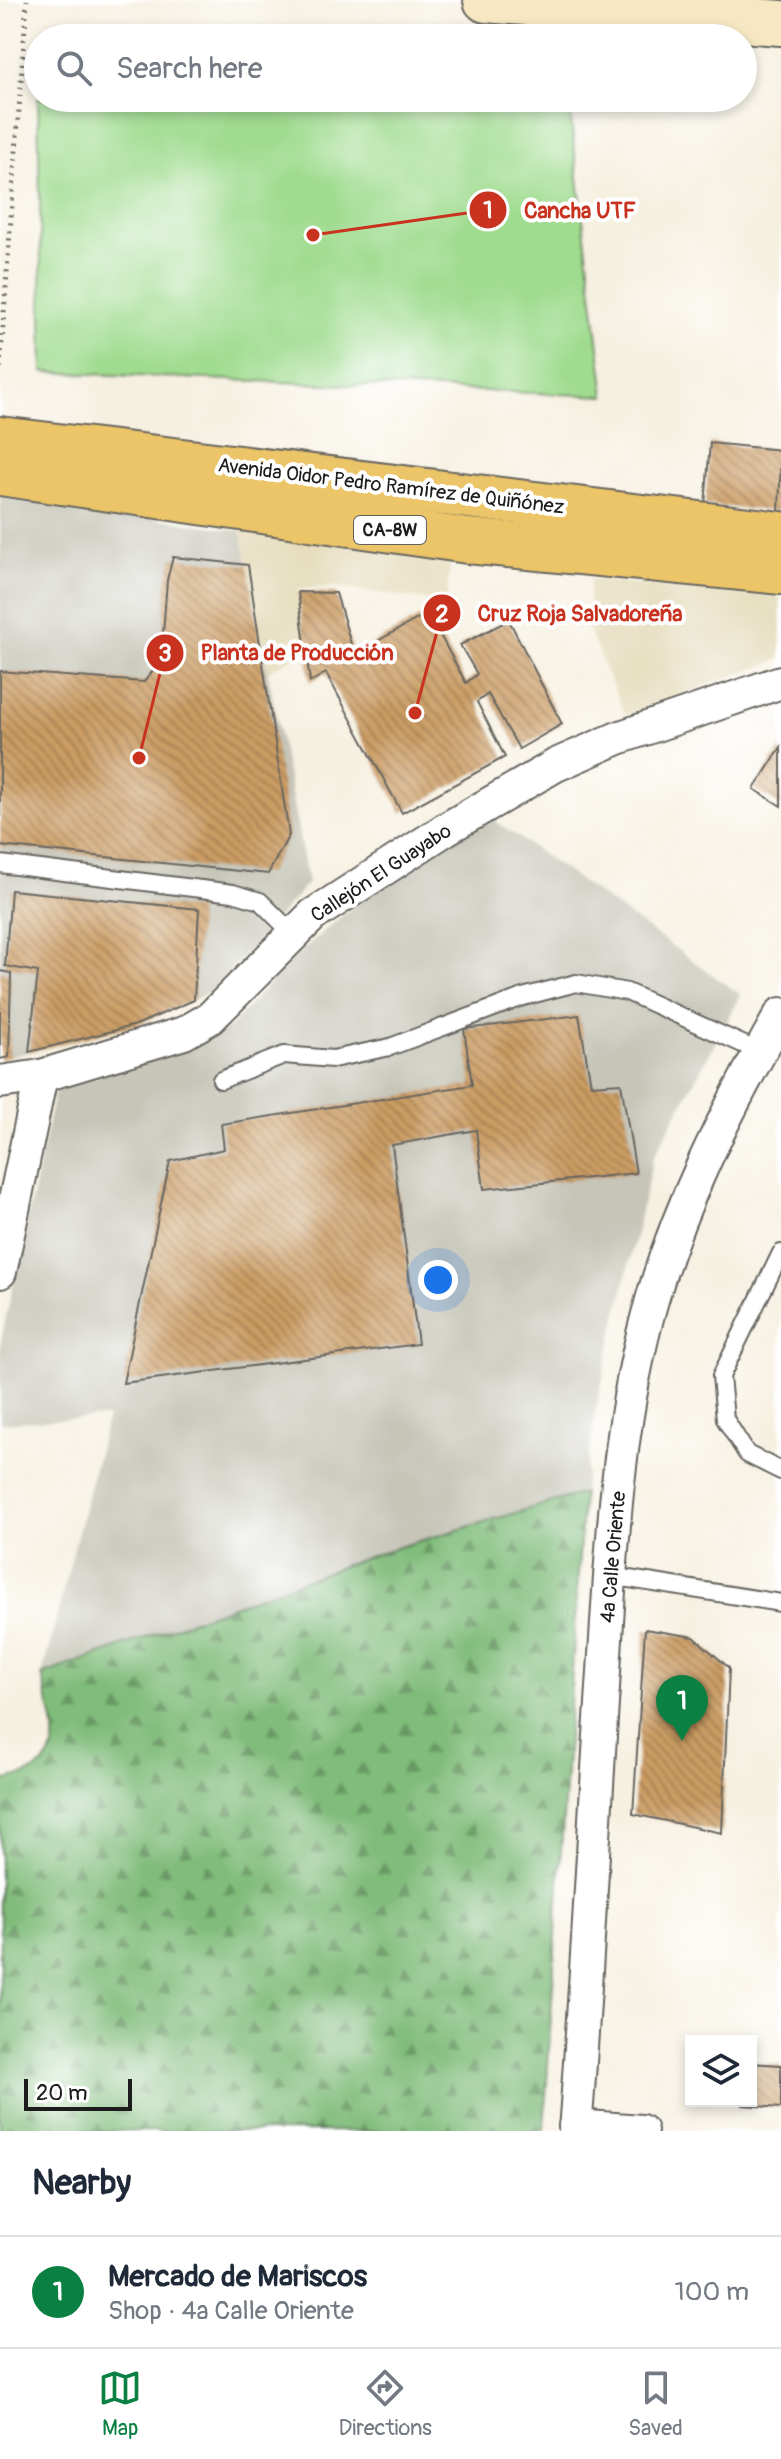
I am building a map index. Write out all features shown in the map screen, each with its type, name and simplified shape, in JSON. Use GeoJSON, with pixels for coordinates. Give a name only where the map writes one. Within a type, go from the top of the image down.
{"type":"FeatureCollection","features":[{"type":"Feature","properties":{"kind":"main road","name":"Avenida Oidor Pedro Ramírez de Quiñónez"},"geometry":{"type":"LineString","coordinates":[[0,439],[781,534]]}},
{"type":"Feature","properties":{"kind":"main road","name":"Avenida Oidor Pedro Ramírez de Quiñónez"},"geometry":{"type":"LineString","coordinates":[[0,473],[468,541],[781,572]]}},
{"type":"Feature","properties":{"kind":"street"},"geometry":{"type":"LineString","coordinates":[[486,0],[781,23]]}},
{"type":"Feature","properties":{"kind":"street","name":"Callejón El Guayabo"},"geometry":{"type":"LineString","coordinates":[[0,1082],[41,1076],[184,1033],[210,1018],[313,915],[446,829],[556,765],[618,738],[781,682]]}},
{"type":"Feature","properties":{"kind":"street","name":"4a Calle Oriente"},"geometry":{"type":"LineString","coordinates":[[575,2128],[610,1576],[622,1454],[647,1318],[686,1201],[781,1014]]}},
{"type":"Feature","properties":{"kind":"street"},"geometry":{"type":"LineString","coordinates":[[0,1272],[41,1076]]}},
{"type":"Feature","properties":{"kind":"street"},"geometry":{"type":"LineString","coordinates":[[575,2128],[641,2131]]}},
{"type":"Feature","properties":{"kind":"lane"},"geometry":{"type":"LineString","coordinates":[[0,864],[233,893],[260,901],[293,934]]}},
{"type":"Feature","properties":{"kind":"lane"},"geometry":{"type":"LineString","coordinates":[[221,1080],[284,1055],[333,1059],[390,1047],[523,997],[576,983],[627,992],[760,1052]]}},
{"type":"Feature","properties":{"kind":"lane"},"geometry":{"type":"LineString","coordinates":[[781,1253],[721,1376],[725,1419],[732,1431],[747,1454],[781,1471]]}},
{"type":"Feature","properties":{"kind":"lane"},"geometry":{"type":"LineString","coordinates":[[610,1576],[781,1603]]}},
{"type":"Feature","properties":{"kind":"path"},"geometry":{"type":"LineString","coordinates":[[25,24],[27,0]]}},
{"type":"Feature","properties":{"kind":"path"},"geometry":{"type":"LineString","coordinates":[[0,368],[24,41]]}},
{"type":"Feature","properties":{"kind":"shaded area"},"geometry":{"type":"Polygon","coordinates":[[[0,495],[241,531],[308,883],[211,992],[136,1025],[0,1059],[0,495]]]}},
{"type":"Feature","properties":{"kind":"shaded area"},"geometry":{"type":"Polygon","coordinates":[[[241,531],[450,559],[447,603],[337,587],[297,588],[306,651],[268,671],[241,531]]]}},
{"type":"Feature","properties":{"kind":"shaded area"},"geometry":{"type":"Polygon","coordinates":[[[590,579],[781,597],[781,659],[625,715],[588,629],[590,579]]]}},
{"type":"Feature","properties":{"kind":"shaded area"},"geometry":{"type":"Polygon","coordinates":[[[494,820],[741,995],[653,1158],[596,1409],[583,1493],[382,1552],[42,1675],[107,1417],[0,1423],[0,1345],[55,1090],[194,1044],[229,1028],[285,965],[350,909],[447,838],[494,820]]]}},
{"type":"Feature","properties":{"kind":"green space"},"geometry":{"type":"Polygon","coordinates":[[[38,112],[570,112],[605,396],[43,372],[38,112]]]}},
{"type":"Feature","properties":{"kind":"green space"},"geometry":{"type":"Polygon","coordinates":[[[583,1493],[544,2131],[0,2131],[0,1781],[24,1775],[40,1767],[49,1757],[54,1744],[54,1730],[42,1675],[382,1552],[583,1493]]]}},
{"type":"Feature","properties":{"kind":"building"},"geometry":{"type":"Polygon","coordinates":[[[710,443],[781,450],[779,512],[705,505],[710,443]]]}},
{"type":"Feature","properties":{"kind":"building"},"geometry":{"type":"Polygon","coordinates":[[[173,557],[248,565],[289,835],[268,874],[0,846],[0,671],[144,682],[161,661],[167,580],[173,557]]]}},
{"type":"Feature","properties":{"kind":"building"},"geometry":{"type":"Polygon","coordinates":[[[298,592],[336,593],[354,654],[428,613],[466,683],[477,674],[460,645],[509,620],[562,724],[519,749],[488,694],[477,702],[505,757],[402,813],[326,673],[310,682],[298,592]]]}},
{"type":"Feature","properties":{"kind":"building"},"geometry":{"type":"Polygon","coordinates":[[[781,747],[781,806],[754,789],[781,747]]]}},
{"type":"Feature","properties":{"kind":"building"},"geometry":{"type":"Polygon","coordinates":[[[11,890],[199,909],[194,1000],[136,1025],[29,1052],[38,972],[5,966],[11,890]]]}},
{"type":"Feature","properties":{"kind":"building"},"geometry":{"type":"Polygon","coordinates":[[[0,971],[11,973],[9,1057],[0,1059],[0,971]]]}},
{"type":"Feature","properties":{"kind":"building"},"geometry":{"type":"Polygon","coordinates":[[[579,1015],[591,1085],[621,1083],[636,1173],[484,1189],[476,1130],[392,1145],[418,1344],[123,1383],[170,1161],[224,1149],[221,1124],[472,1085],[464,1029],[579,1015]]]}},
{"type":"Feature","properties":{"kind":"building"},"geometry":{"type":"Polygon","coordinates":[[[645,1629],[694,1637],[729,1668],[722,1833],[633,1814],[645,1629]]]}},
{"type":"Feature","properties":{"kind":"building"},"geometry":{"type":"Polygon","coordinates":[[[757,2063],[781,2065],[781,2108],[757,2106],[757,2063]]]}},
{"type":"Feature","properties":{"kind":"place","name":"Cancha UTF"},"geometry":{"type":"Point","coordinates":[313,235]}},
{"type":"Feature","properties":{"kind":"place","name":"Cruz Roja Salvadoreña"},"geometry":{"type":"Point","coordinates":[415,713]}},
{"type":"Feature","properties":{"kind":"place","name":"Planta de Producción"},"geometry":{"type":"Point","coordinates":[139,758]}},
{"type":"Feature","properties":{"kind":"place","name":"Mercado de Mariscos"},"geometry":{"type":"Point","coordinates":[682,1741]}}]}
